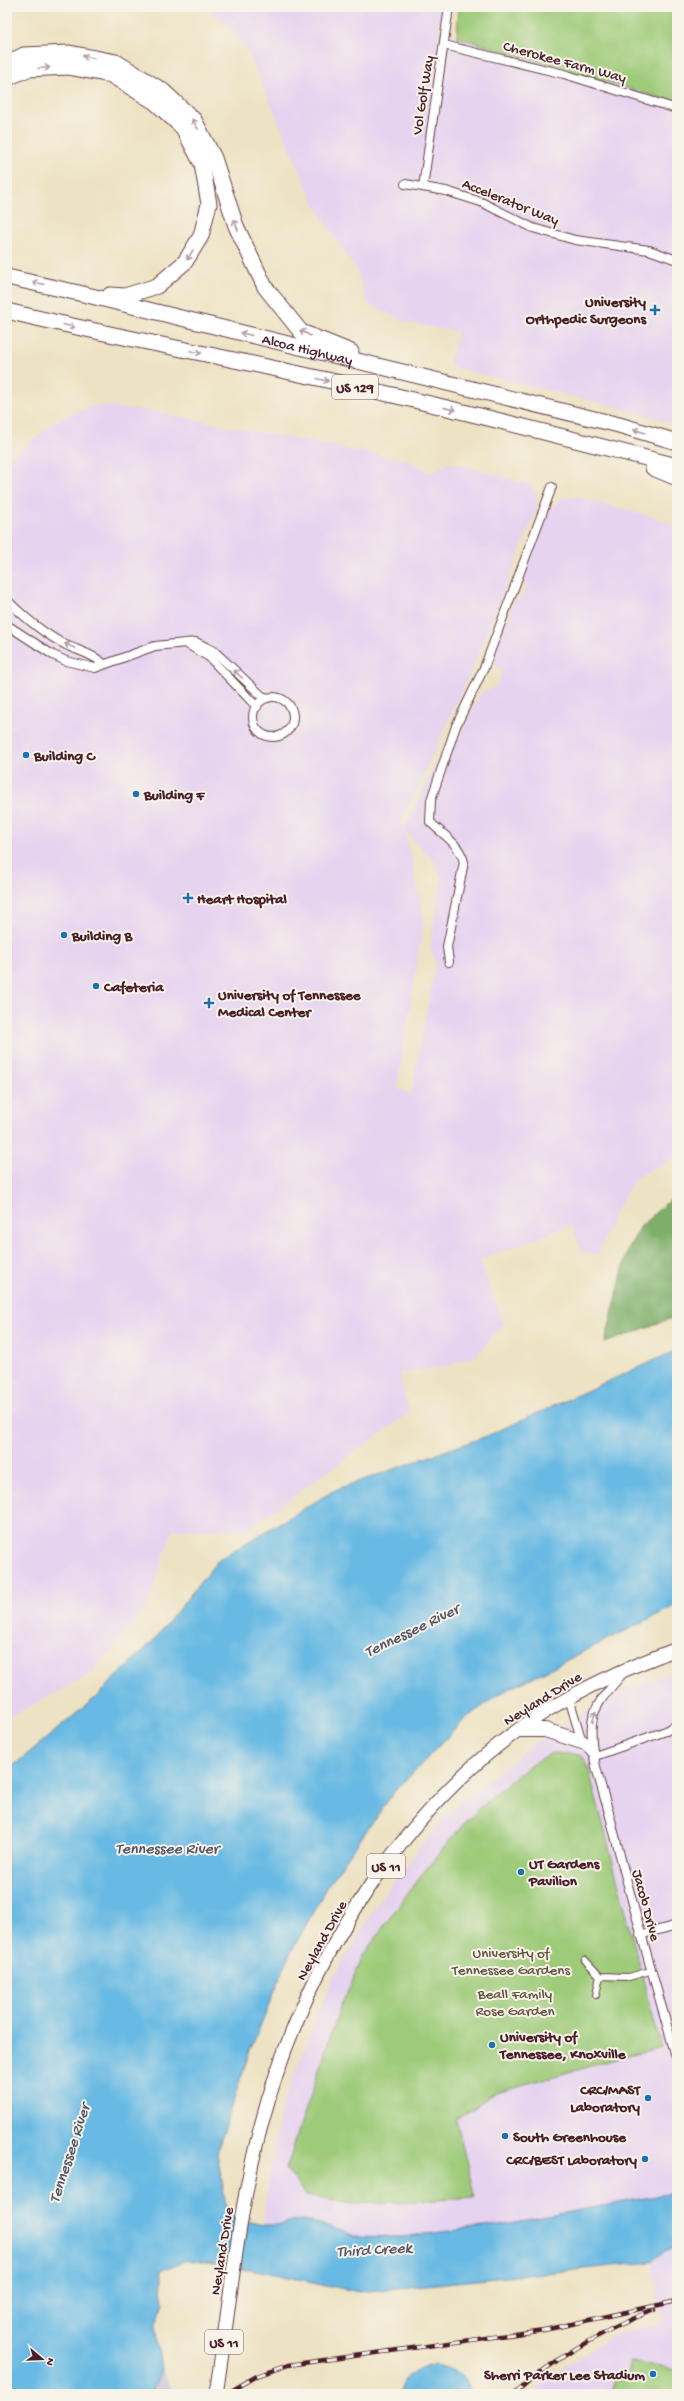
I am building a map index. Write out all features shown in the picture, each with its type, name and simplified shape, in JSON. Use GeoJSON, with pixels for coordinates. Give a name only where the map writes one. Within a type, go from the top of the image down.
{"type":"FeatureCollection","features":[{"type":"Feature","properties":{"kind":"highway"},"geometry":{"type":"LineString","coordinates":[[7,64],[24,55],[69,53],[116,62],[163,91],[194,120],[214,158],[236,226],[265,288],[301,332],[366,357],[515,400]]}},
{"type":"Feature","properties":{"kind":"highway"},"geometry":{"type":"LineString","coordinates":[[7,78],[28,69],[68,67],[111,75],[155,102],[183,128],[202,164],[209,204],[201,236],[185,262],[157,286],[125,296],[84,294]]}},
{"type":"Feature","properties":{"kind":"highway","name":"Alcoa Highway"},"geometry":{"type":"LineString","coordinates":[[7,277],[84,294],[515,400],[677,442]]}},
{"type":"Feature","properties":{"kind":"highway","name":"Alcoa Highway"},"geometry":{"type":"LineString","coordinates":[[7,311],[346,385],[677,466]]}},
{"type":"Feature","properties":{"kind":"highway"},"geometry":{"type":"LineString","coordinates":[[7,317],[31,317]]}},
{"type":"Feature","properties":{"kind":"highway"},"geometry":{"type":"LineString","coordinates":[[600,446],[677,478]]}},
{"type":"Feature","properties":{"kind":"highway"},"geometry":{"type":"LineString","coordinates":[[520,1730],[544,1730],[582,1742]]}},
{"type":"Feature","properties":{"kind":"main road","name":"Neyland Drive"},"geometry":{"type":"LineString","coordinates":[[216,2394],[253,2159],[274,2081],[290,2036],[331,1951],[356,1909],[409,1834],[452,1787],[520,1730],[569,1698],[629,1668],[677,1649]]}},
{"type":"Feature","properties":{"kind":"street","name":"Vol Golf Way"},"geometry":{"type":"LineString","coordinates":[[422,187],[449,7]]}},
{"type":"Feature","properties":{"kind":"street","name":"Cherokee Farm Way"},"geometry":{"type":"LineString","coordinates":[[444,45],[564,74],[677,109]]}},
{"type":"Feature","properties":{"kind":"street","name":"Accelerator Way"},"geometry":{"type":"LineString","coordinates":[[405,184],[446,191],[481,202],[533,228],[575,240],[649,250],[677,260]]}},
{"type":"Feature","properties":{"kind":"street"},"geometry":{"type":"LineString","coordinates":[[449,962],[447,947],[464,862],[461,852],[452,840],[430,822],[431,800],[456,726],[484,668],[552,487]]}},
{"type":"Feature","properties":{"kind":"street"},"geometry":{"type":"LineString","coordinates":[[7,600],[26,618],[64,644],[96,657],[104,664]]}},
{"type":"Feature","properties":{"kind":"street"},"geometry":{"type":"LineString","coordinates":[[7,625],[66,661],[95,668],[155,646],[182,642],[196,642],[206,645],[262,696],[268,698],[280,698],[285,701],[292,712],[292,725],[283,735],[270,737],[259,731],[254,719],[257,707],[268,698]]}},
{"type":"Feature","properties":{"kind":"street"},"geometry":{"type":"LineString","coordinates":[[182,642],[201,650],[209,656],[257,707]]}},
{"type":"Feature","properties":{"kind":"street","name":"Jacob Drive"},"geometry":{"type":"LineString","coordinates":[[629,1668],[599,1703],[594,1715],[592,1732],[595,1756],[640,1935],[675,2043],[677,2060]]}},
{"type":"Feature","properties":{"kind":"street","name":"Jacob Drive"},"geometry":{"type":"LineString","coordinates":[[569,1698],[582,1742],[595,1756]]}},
{"type":"Feature","properties":{"kind":"street"},"geometry":{"type":"LineString","coordinates":[[595,1756],[666,1732],[677,1725]]}},
{"type":"Feature","properties":{"kind":"street"},"geometry":{"type":"LineString","coordinates":[[640,1935],[677,1924]]}},
{"type":"Feature","properties":{"kind":"street"},"geometry":{"type":"LineString","coordinates":[[585,1960],[600,1976],[630,1977],[646,1972]]}},
{"type":"Feature","properties":{"kind":"street"},"geometry":{"type":"LineString","coordinates":[[596,1995],[600,1976]]}},
{"type":"Feature","properties":{"kind":"shaded area"},"geometry":{"type":"Polygon","coordinates":[[[203,7],[441,7],[438,31],[677,103],[677,425],[640,413],[449,366],[458,332],[405,322],[367,303],[358,273],[320,214],[305,183],[247,49],[229,26],[203,7]]]}},
{"type":"Feature","properties":{"kind":"shaded area","name":"University of Tennessee Medical Center"},"geometry":{"type":"Polygon","coordinates":[[[94,405],[148,411],[410,461],[430,473],[447,464],[460,465],[529,484],[536,492],[538,506],[472,669],[402,821],[404,830],[448,741],[457,741],[480,694],[497,686],[502,669],[497,667],[494,660],[496,648],[514,601],[522,597],[527,587],[524,579],[551,508],[560,499],[577,497],[646,515],[677,526],[677,1157],[635,1178],[613,1216],[598,1256],[582,1252],[572,1225],[479,1260],[503,1324],[476,1356],[445,1367],[399,1373],[409,1413],[246,1530],[173,1529],[147,1606],[91,1674],[7,1718],[7,461],[59,419],[94,405]],[[405,832],[424,919],[397,1088],[411,1095],[436,962],[430,947],[442,878],[432,858],[405,832]]]}},
{"type":"Feature","properties":{"kind":"shaded area","name":"University of Tennessee, Knoxville"},"geometry":{"type":"Polygon","coordinates":[[[677,1671],[677,2394],[530,2394],[566,2365],[614,2335],[663,2322],[652,2262],[359,2292],[260,2271],[265,2204],[281,2109],[331,1982],[384,1893],[445,1816],[533,1744],[620,1692],[677,1671]]]}},
{"type":"Feature","properties":{"kind":"shaded area"},"geometry":{"type":"Polygon","coordinates":[[[161,2370],[170,2387],[172,2394],[151,2394],[161,2370]]]}},
{"type":"Feature","properties":{"kind":"green space"},"geometry":{"type":"Polygon","coordinates":[[[459,7],[677,7],[677,103],[457,37],[459,7]]]}},
{"type":"Feature","properties":{"kind":"green space"},"geometry":{"type":"Polygon","coordinates":[[[677,1193],[677,1316],[605,1343],[628,1249],[641,1226],[677,1193]]]}},
{"type":"Feature","properties":{"kind":"green space","name":"University of Tennessee Gardens"},"geometry":{"type":"Polygon","coordinates":[[[551,1753],[581,1754],[587,1763],[661,2047],[496,2092],[456,2119],[475,2198],[353,2204],[306,2196],[286,2169],[337,2016],[364,1954],[414,1884],[466,1821],[520,1772],[551,1753]]]}},
{"type":"Feature","properties":{"kind":"green space","name":"Sherri Parker Lee Stadium"},"geometry":{"type":"Polygon","coordinates":[[[630,2362],[677,2370],[677,2394],[611,2394],[614,2379],[628,2380],[630,2362]]]}},
{"type":"Feature","properties":{"kind":"water","name":"Tennessee River"},"geometry":{"type":"Polygon","coordinates":[[[677,1350],[677,1605],[501,1693],[466,1718],[394,1792],[328,1885],[290,1954],[249,2053],[217,2153],[228,2217],[263,2225],[280,2225],[301,2220],[311,2221],[355,2236],[400,2237],[499,2225],[677,2192],[677,2248],[665,2251],[652,2262],[359,2292],[260,2271],[187,2260],[160,2271],[164,2303],[155,2326],[161,2370],[151,2394],[7,2394],[7,1771],[95,1698],[155,1639],[219,1559],[335,1490],[487,1436],[677,1350]]]}},
{"type":"Feature","properties":{"kind":"water"},"geometry":{"type":"Polygon","coordinates":[[[433,2364],[458,2372],[466,2381],[470,2394],[399,2394],[404,2382],[411,2374],[421,2368],[433,2364]]]}},
{"type":"Feature","properties":{"kind":"water"},"geometry":{"type":"Polygon","coordinates":[[[343,2387],[356,2390],[360,2394],[329,2394],[343,2387]]]}},
{"type":"Feature","properties":{"kind":"railway"},"geometry":{"type":"LineString","coordinates":[[226,2394],[257,2376],[288,2365],[544,2330],[677,2301]]}},
{"type":"Feature","properties":{"kind":"railway"},"geometry":{"type":"LineString","coordinates":[[515,2394],[563,2356],[617,2326],[654,2310]]}},
{"type":"Feature","properties":{"kind":"place","name":"University Orthpedic Surgeons"},"geometry":{"type":"Point","coordinates":[655,310]}},
{"type":"Feature","properties":{"kind":"place","name":"Building C"},"geometry":{"type":"Point","coordinates":[26,755]}},
{"type":"Feature","properties":{"kind":"place","name":"Building F"},"geometry":{"type":"Point","coordinates":[136,794]}},
{"type":"Feature","properties":{"kind":"place","name":"Heart Hospital"},"geometry":{"type":"Point","coordinates":[188,898]}},
{"type":"Feature","properties":{"kind":"place","name":"Building B"},"geometry":{"type":"Point","coordinates":[64,935]}},
{"type":"Feature","properties":{"kind":"place","name":"Cafeteria"},"geometry":{"type":"Point","coordinates":[96,986]}},
{"type":"Feature","properties":{"kind":"place","name":"University of Tennessee Medical Center"},"geometry":{"type":"Point","coordinates":[209,1003]}},
{"type":"Feature","properties":{"kind":"place","name":"UT Gardens Pavilion"},"geometry":{"type":"Point","coordinates":[521,1872]}},
{"type":"Feature","properties":{"kind":"place","name":"University of Tennessee, Knoxville"},"geometry":{"type":"Point","coordinates":[492,2045]}},
{"type":"Feature","properties":{"kind":"place","name":"CRC/MAST Laboratory"},"geometry":{"type":"Point","coordinates":[648,2098]}},
{"type":"Feature","properties":{"kind":"place","name":"South Greenhouse"},"geometry":{"type":"Point","coordinates":[505,2136]}},
{"type":"Feature","properties":{"kind":"place","name":"CRC/BEST Laboratory"},"geometry":{"type":"Point","coordinates":[645,2159]}},
{"type":"Feature","properties":{"kind":"place","name":"Sherri Parker Lee Stadium"},"geometry":{"type":"Point","coordinates":[653,2374]}},
{"type":"Feature","properties":{"kind":"park label","name":"Beall Family Rose Garden"},"geometry":{"type":"Point","coordinates":[515,2002]}},
{"type":"Feature","properties":{"kind":"water label","name":"Third Creek"},"geometry":{"type":"Point","coordinates":[374,2248]}}]}
